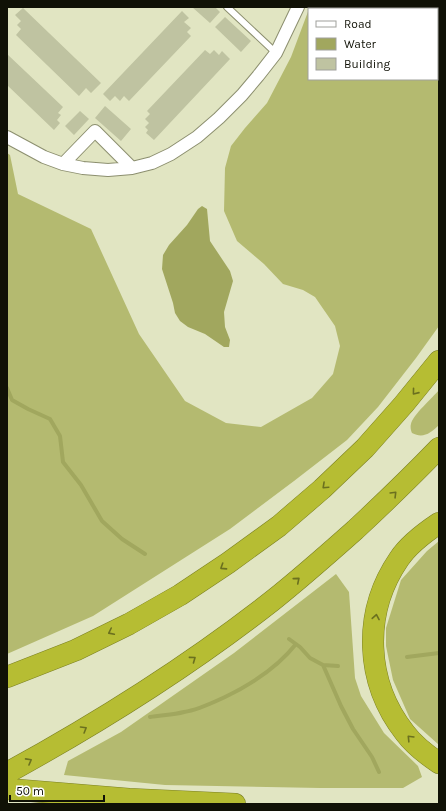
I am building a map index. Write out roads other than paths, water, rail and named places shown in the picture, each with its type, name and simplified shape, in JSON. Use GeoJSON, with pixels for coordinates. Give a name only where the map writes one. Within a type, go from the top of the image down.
{"type":"FeatureCollection","features":[{"type":"Feature","properties":{"kind":"highway"},"geometry":{"type":"LineString","coordinates":[[7,677],[76,650],[128,624],[180,595],[228,564],[279,526],[366,448],[439,361]]}},
{"type":"Feature","properties":{"kind":"highway"},"geometry":{"type":"LineString","coordinates":[[7,773],[109,715],[168,677],[273,600],[387,501],[439,448]]}},
{"type":"Feature","properties":{"kind":"highway"},"geometry":{"type":"LineString","coordinates":[[439,523],[412,544],[399,559],[388,577],[380,595],[375,616],[373,657],[377,678],[394,717],[406,734],[419,748],[439,763]]}},
{"type":"Feature","properties":{"kind":"highway"},"geometry":{"type":"LineString","coordinates":[[7,789],[129,799],[235,804]]}},
{"type":"Feature","properties":{"kind":"street"},"geometry":{"type":"LineString","coordinates":[[7,137],[44,157],[63,164],[83,168],[108,170],[132,168],[152,163],[171,154],[197,137],[242,95],[276,53],[298,7]]}},
{"type":"Feature","properties":{"kind":"street"},"geometry":{"type":"LineString","coordinates":[[63,164],[95,131],[132,168]]}},
{"type":"Feature","properties":{"kind":"lane"},"geometry":{"type":"LineString","coordinates":[[227,7],[276,53]]}},
{"type":"Feature","properties":{"kind":"water"},"geometry":{"type":"Polygon","coordinates":[[[202,206],[207,209],[210,241],[230,271],[233,281],[224,312],[225,327],[230,340],[229,347],[224,347],[205,334],[188,327],[180,321],[175,313],[162,269],[163,255],[169,245],[202,206]]]}},
{"type":"Feature","properties":{"kind":"waterway"},"geometry":{"type":"LineString","coordinates":[[7,388],[12,400],[50,419],[60,436],[63,462],[81,485],[102,521],[122,539],[145,554]]}},
{"type":"Feature","properties":{"kind":"waterway"},"geometry":{"type":"LineString","coordinates":[[289,639],[300,647],[310,658],[323,665],[338,666]]}},
{"type":"Feature","properties":{"kind":"waterway"},"geometry":{"type":"LineString","coordinates":[[150,717],[194,710],[225,697],[264,675],[281,661],[296,644]]}},
{"type":"Feature","properties":{"kind":"waterway"},"geometry":{"type":"LineString","coordinates":[[407,657],[439,653]]}},
{"type":"Feature","properties":{"kind":"waterway"},"geometry":{"type":"LineString","coordinates":[[323,665],[353,729],[372,757],[379,772]]}}]}
